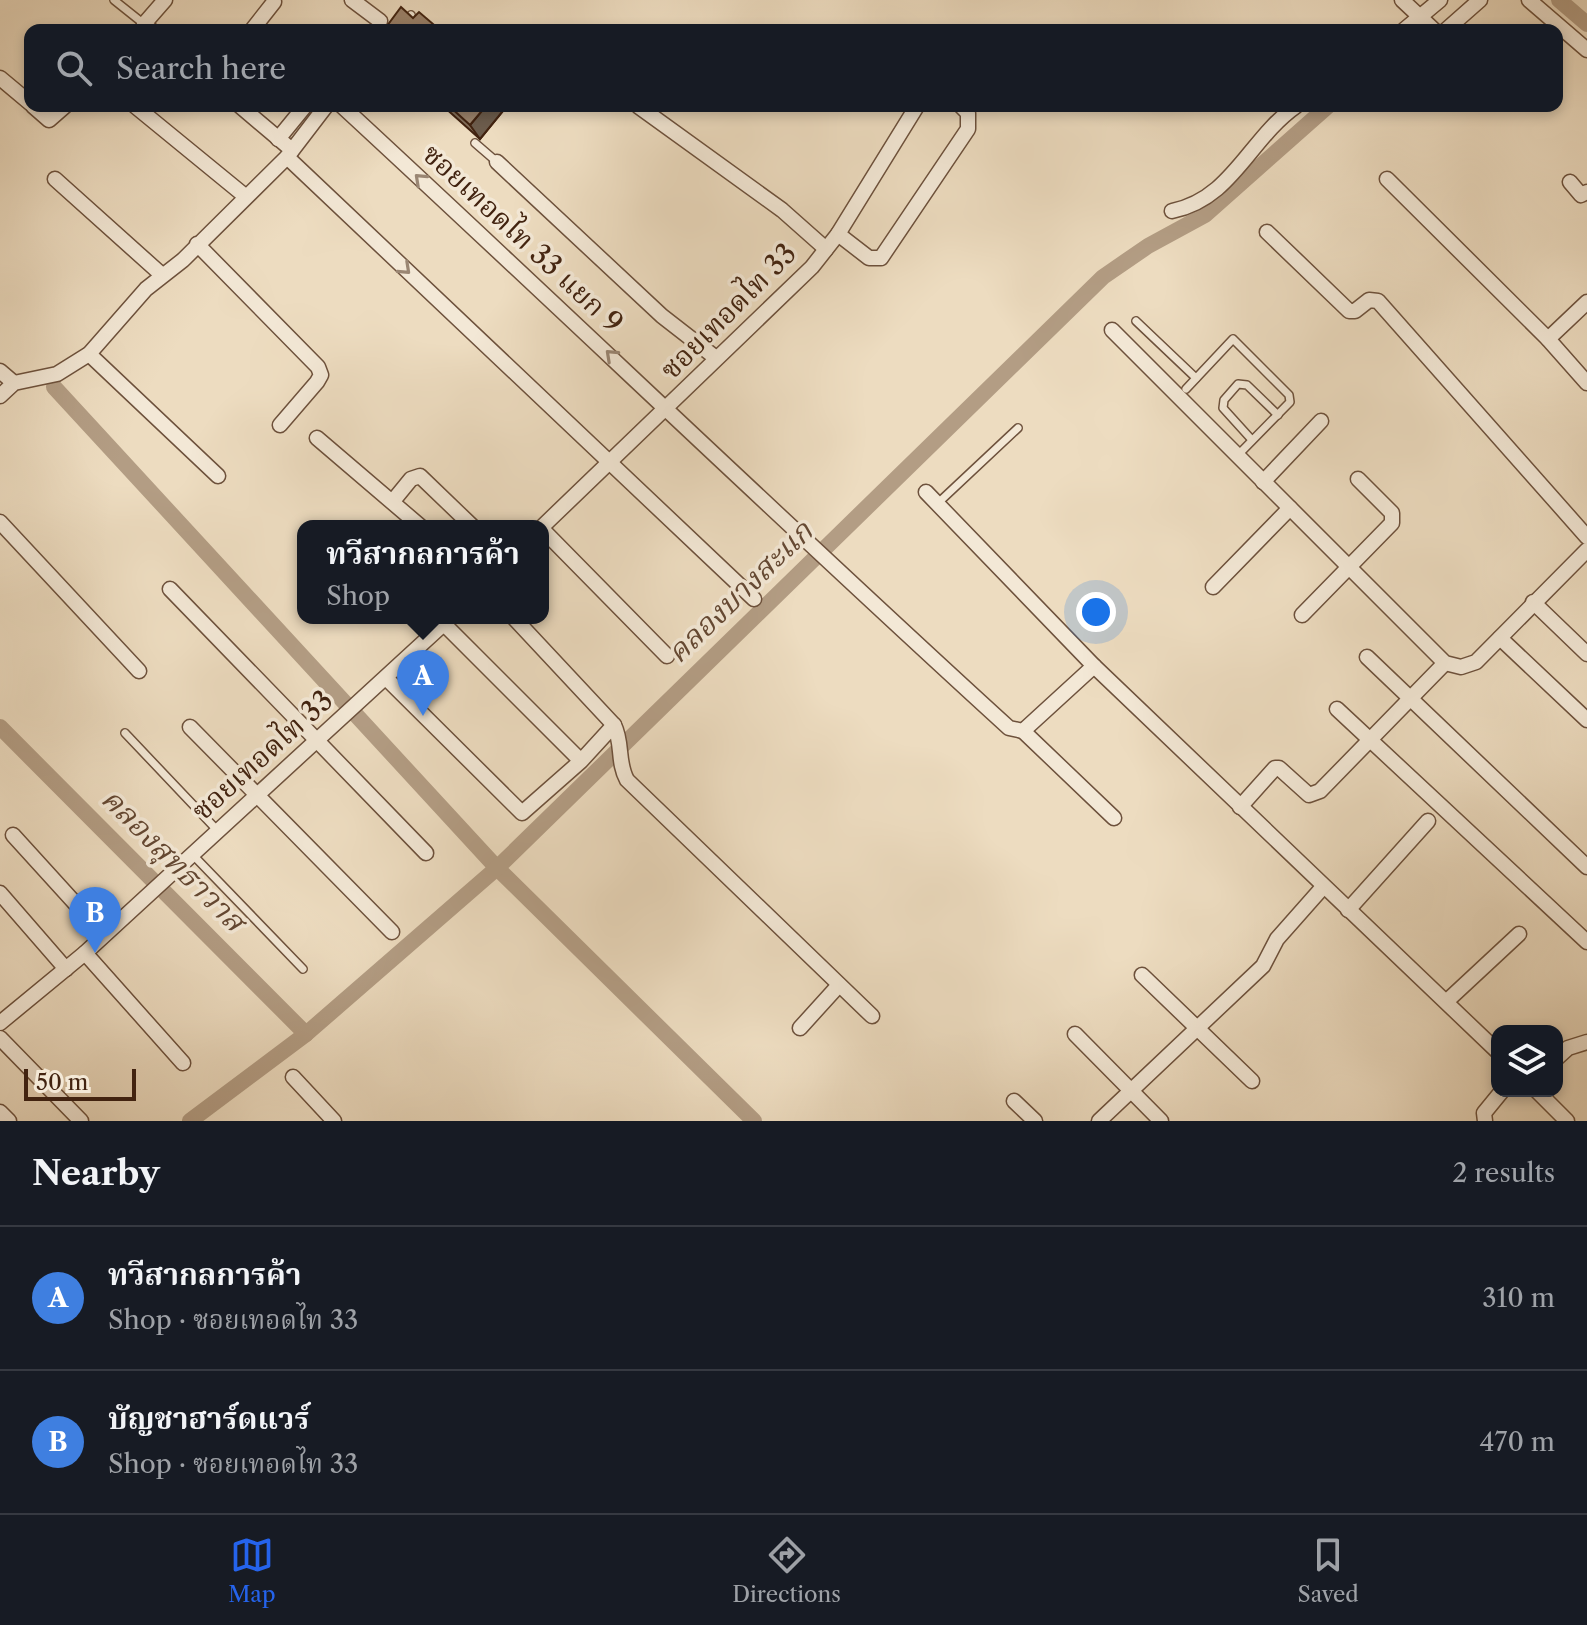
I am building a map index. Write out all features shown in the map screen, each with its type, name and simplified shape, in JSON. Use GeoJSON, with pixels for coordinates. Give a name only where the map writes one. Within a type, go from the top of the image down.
{"type":"FeatureCollection","features":[{"type":"Feature","properties":{"kind":"street"},"geometry":{"type":"LineString","coordinates":[[149,24],[165,0]]}},
{"type":"Feature","properties":{"kind":"street"},"geometry":{"type":"LineString","coordinates":[[352,0],[380,21]]}},
{"type":"Feature","properties":{"kind":"street"},"geometry":{"type":"LineString","coordinates":[[1402,0],[1425,23],[1440,0]]}},
{"type":"Feature","properties":{"kind":"street"},"geometry":{"type":"LineString","coordinates":[[1453,24],[1480,0]]}},
{"type":"Feature","properties":{"kind":"street"},"geometry":{"type":"LineString","coordinates":[[1529,0],[1557,24]]}},
{"type":"Feature","properties":{"kind":"street"},"geometry":{"type":"LineString","coordinates":[[257,24],[274,2]]}},
{"type":"Feature","properties":{"kind":"street"},"geometry":{"type":"LineString","coordinates":[[1563,29],[1587,50]]}},
{"type":"Feature","properties":{"kind":"street"},"geometry":{"type":"LineString","coordinates":[[0,78],[24,98]]}},
{"type":"Feature","properties":{"kind":"street"},"geometry":{"type":"LineString","coordinates":[[40,112],[49,120],[58,112]]}},
{"type":"Feature","properties":{"kind":"street"},"geometry":{"type":"LineString","coordinates":[[142,112],[245,196]]}},
{"type":"Feature","properties":{"kind":"street"},"geometry":{"type":"LineString","coordinates":[[247,112],[754,599]]}},
{"type":"Feature","properties":{"kind":"street"},"geometry":{"type":"LineString","coordinates":[[278,139],[300,112]]}},
{"type":"Feature","properties":{"kind":"street"},"geometry":{"type":"LineString","coordinates":[[0,396],[14,383],[57,374],[89,354],[162,275],[290,154],[322,112]]}},
{"type":"Feature","properties":{"kind":"street","name":"ซอยเทอดไท 33 แยก 9"},"geometry":{"type":"LineString","coordinates":[[348,112],[668,408],[806,544],[1009,728],[1023,731],[1114,818]]}},
{"type":"Feature","properties":{"kind":"street"},"geometry":{"type":"LineString","coordinates":[[646,112],[782,210],[826,249]]}},
{"type":"Feature","properties":{"kind":"street","name":"ซอยเทอดไท 33"},"geometry":{"type":"LineString","coordinates":[[549,522],[608,461],[668,408],[812,267],[838,234],[886,151],[913,112]]}},
{"type":"Feature","properties":{"kind":"street"},"geometry":{"type":"LineString","coordinates":[[838,234],[869,258],[881,258],[968,129],[967,112]]}},
{"type":"Feature","properties":{"kind":"street"},"geometry":{"type":"LineString","coordinates":[[1172,211],[1194,207],[1230,180],[1254,148],[1290,112]]}},
{"type":"Feature","properties":{"kind":"street"},"geometry":{"type":"LineString","coordinates":[[497,162],[662,316],[716,358]]}},
{"type":"Feature","properties":{"kind":"street"},"geometry":{"type":"LineString","coordinates":[[55,179],[162,275]]}},
{"type":"Feature","properties":{"kind":"street"},"geometry":{"type":"LineString","coordinates":[[1387,179],[1548,339],[1587,383]]}},
{"type":"Feature","properties":{"kind":"street"},"geometry":{"type":"LineString","coordinates":[[1570,182],[1581,195],[1587,192]]}},
{"type":"Feature","properties":{"kind":"street"},"geometry":{"type":"LineString","coordinates":[[1267,232],[1349,311],[1355,311],[1369,300],[1378,301],[1587,537]]}},
{"type":"Feature","properties":{"kind":"street"},"geometry":{"type":"LineString","coordinates":[[197,244],[318,367],[321,375],[317,382],[280,425]]}},
{"type":"Feature","properties":{"kind":"street"},"geometry":{"type":"LineString","coordinates":[[1548,339],[1587,302]]}},
{"type":"Feature","properties":{"kind":"street"},"geometry":{"type":"LineString","coordinates":[[1112,330],[1445,663],[1461,667],[1476,662],[1587,550]]}},
{"type":"Feature","properties":{"kind":"street"},"geometry":{"type":"LineString","coordinates":[[89,354],[218,476]]}},
{"type":"Feature","properties":{"kind":"street"},"geometry":{"type":"LineString","coordinates":[[0,371],[14,383]]}},
{"type":"Feature","properties":{"kind":"street"},"geometry":{"type":"LineString","coordinates":[[1263,482],[1321,421]]}},
{"type":"Feature","properties":{"kind":"street"},"geometry":{"type":"LineString","coordinates":[[317,438],[414,520]]}},
{"type":"Feature","properties":{"kind":"street"},"geometry":{"type":"LineString","coordinates":[[393,501],[411,479],[420,476],[466,520]]}},
{"type":"Feature","properties":{"kind":"street"},"geometry":{"type":"LineString","coordinates":[[1302,615],[1388,530],[1393,518],[1358,479]]}},
{"type":"Feature","properties":{"kind":"street"},"geometry":{"type":"LineString","coordinates":[[926,492],[1094,666],[1491,1045]]}},
{"type":"Feature","properties":{"kind":"street"},"geometry":{"type":"LineString","coordinates":[[1213,587],[1290,508]]}},
{"type":"Feature","properties":{"kind":"street"},"geometry":{"type":"LineString","coordinates":[[0,522],[139,671]]}},
{"type":"Feature","properties":{"kind":"street"},"geometry":{"type":"LineString","coordinates":[[549,534],[667,656]]}},
{"type":"Feature","properties":{"kind":"street"},"geometry":{"type":"LineString","coordinates":[[170,589],[426,853]]}},
{"type":"Feature","properties":{"kind":"street"},"geometry":{"type":"LineString","coordinates":[[1533,602],[1587,654]]}},
{"type":"Feature","properties":{"kind":"street","name":"ซอยเทอดไท 33"},"geometry":{"type":"LineString","coordinates":[[0,1023],[85,953],[257,792],[444,624]]}},
{"type":"Feature","properties":{"kind":"street"},"geometry":{"type":"LineString","coordinates":[[450,624],[580,760]]}},
{"type":"Feature","properties":{"kind":"street"},"geometry":{"type":"LineString","coordinates":[[520,624],[616,729],[619,767],[627,780],[872,1016]]}},
{"type":"Feature","properties":{"kind":"street"},"geometry":{"type":"LineString","coordinates":[[1500,638],[1587,720]]}},
{"type":"Feature","properties":{"kind":"street"},"geometry":{"type":"LineString","coordinates":[[1367,657],[1587,867]]}},
{"type":"Feature","properties":{"kind":"street"},"geometry":{"type":"LineString","coordinates":[[1240,807],[1275,768],[1279,768],[1309,795],[1315,794],[1445,663]]}},
{"type":"Feature","properties":{"kind":"street"},"geometry":{"type":"LineString","coordinates":[[1023,731],[1094,666]]}},
{"type":"Feature","properties":{"kind":"street"},"geometry":{"type":"LineString","coordinates":[[386,678],[522,813],[616,729]]}},
{"type":"Feature","properties":{"kind":"street"},"geometry":{"type":"LineString","coordinates":[[1337,709],[1587,942]]}},
{"type":"Feature","properties":{"kind":"street"},"geometry":{"type":"LineString","coordinates":[[190,727],[392,932]]}},
{"type":"Feature","properties":{"kind":"street"},"geometry":{"type":"LineString","coordinates":[[1348,910],[1428,821]]}},
{"type":"Feature","properties":{"kind":"street"},"geometry":{"type":"LineString","coordinates":[[13,835],[103,934]]}},
{"type":"Feature","properties":{"kind":"street"},"geometry":{"type":"LineString","coordinates":[[1099,1121],[1197,1032],[1263,966],[1277,939],[1323,887]]}},
{"type":"Feature","properties":{"kind":"street"},"geometry":{"type":"LineString","coordinates":[[0,893],[66,969]]}},
{"type":"Feature","properties":{"kind":"street"},"geometry":{"type":"LineString","coordinates":[[1447,1001],[1519,934]]}},
{"type":"Feature","properties":{"kind":"street"},"geometry":{"type":"LineString","coordinates":[[85,953],[183,1063]]}},
{"type":"Feature","properties":{"kind":"street"},"geometry":{"type":"LineString","coordinates":[[1142,975],[1197,1032],[1252,1081]]}},
{"type":"Feature","properties":{"kind":"street"},"geometry":{"type":"LineString","coordinates":[[800,1028],[839,985]]}},
{"type":"Feature","properties":{"kind":"street"},"geometry":{"type":"LineString","coordinates":[[1075,1034],[1161,1121]]}},
{"type":"Feature","properties":{"kind":"street"},"geometry":{"type":"LineString","coordinates":[[0,1038],[81,1121]]}},
{"type":"Feature","properties":{"kind":"street"},"geometry":{"type":"LineString","coordinates":[[1563,1053],[1587,1042]]}},
{"type":"Feature","properties":{"kind":"street"},"geometry":{"type":"LineString","coordinates":[[293,1077],[334,1121]]}},
{"type":"Feature","properties":{"kind":"street"},"geometry":{"type":"LineString","coordinates":[[1485,1121],[1484,1113],[1497,1097]]}},
{"type":"Feature","properties":{"kind":"street"},"geometry":{"type":"LineString","coordinates":[[1543,1097],[1567,1121]]}},
{"type":"Feature","properties":{"kind":"street"},"geometry":{"type":"LineString","coordinates":[[1014,1101],[1035,1121]]}},
{"type":"Feature","properties":{"kind":"street"},"geometry":{"type":"LineString","coordinates":[[0,1112],[9,1121]]}},
{"type":"Feature","properties":{"kind":"lane"},"geometry":{"type":"LineString","coordinates":[[114,0],[143,24]]}},
{"type":"Feature","properties":{"kind":"lane"},"geometry":{"type":"LineString","coordinates":[[403,24],[411,15]]}},
{"type":"Feature","properties":{"kind":"lane"},"geometry":{"type":"LineString","coordinates":[[475,143],[497,162]]}},
{"type":"Feature","properties":{"kind":"lane"},"geometry":{"type":"LineString","coordinates":[[1136,321],[1196,378]]}},
{"type":"Feature","properties":{"kind":"lane"},"geometry":{"type":"LineString","coordinates":[[1186,389],[1231,340],[1235,340],[1289,395],[1290,402],[1237,456]]}},
{"type":"Feature","properties":{"kind":"lane"},"geometry":{"type":"LineString","coordinates":[[1252,440],[1223,408],[1224,400],[1238,384],[1247,385],[1278,415]]}},
{"type":"Feature","properties":{"kind":"lane"},"geometry":{"type":"LineString","coordinates":[[937,504],[1018,428]]}},
{"type":"Feature","properties":{"kind":"lane"},"geometry":{"type":"LineString","coordinates":[[125,733],[217,830]]}},
{"type":"Feature","properties":{"kind":"lane"},"geometry":{"type":"LineString","coordinates":[[191,853],[303,969]]}},
{"type":"Feature","properties":{"kind":"building"},"geometry":{"type":"Polygon","coordinates":[[[401,7],[413,18],[419,12],[433,24],[388,24],[401,7]]]}},
{"type":"Feature","properties":{"kind":"building"},"geometry":{"type":"Polygon","coordinates":[[[456,112],[481,112],[470,125],[456,112]]]}},
{"type":"Feature","properties":{"kind":"waterway"},"geometry":{"type":"LineString","coordinates":[[1559,0],[1587,24]]}},
{"type":"Feature","properties":{"kind":"waterway","name":"คลองบางสะแก"},"geometry":{"type":"LineString","coordinates":[[190,1121],[306,1034],[497,868],[1103,277],[1148,246],[1205,215],[1321,112]]}},
{"type":"Feature","properties":{"kind":"waterway"},"geometry":{"type":"LineString","coordinates":[[54,387],[497,868],[754,1121]]}},
{"type":"Feature","properties":{"kind":"waterway","name":"คลองสุทธาวาส"},"geometry":{"type":"LineString","coordinates":[[0,727],[306,1034]]}},
{"type":"Feature","properties":{"kind":"place","name":"ทวีสากลการค้า"},"geometry":{"type":"Point","coordinates":[423,716]}},
{"type":"Feature","properties":{"kind":"place","name":"บัญชาฮาร์ดแวร์"},"geometry":{"type":"Point","coordinates":[95,953]}}]}
